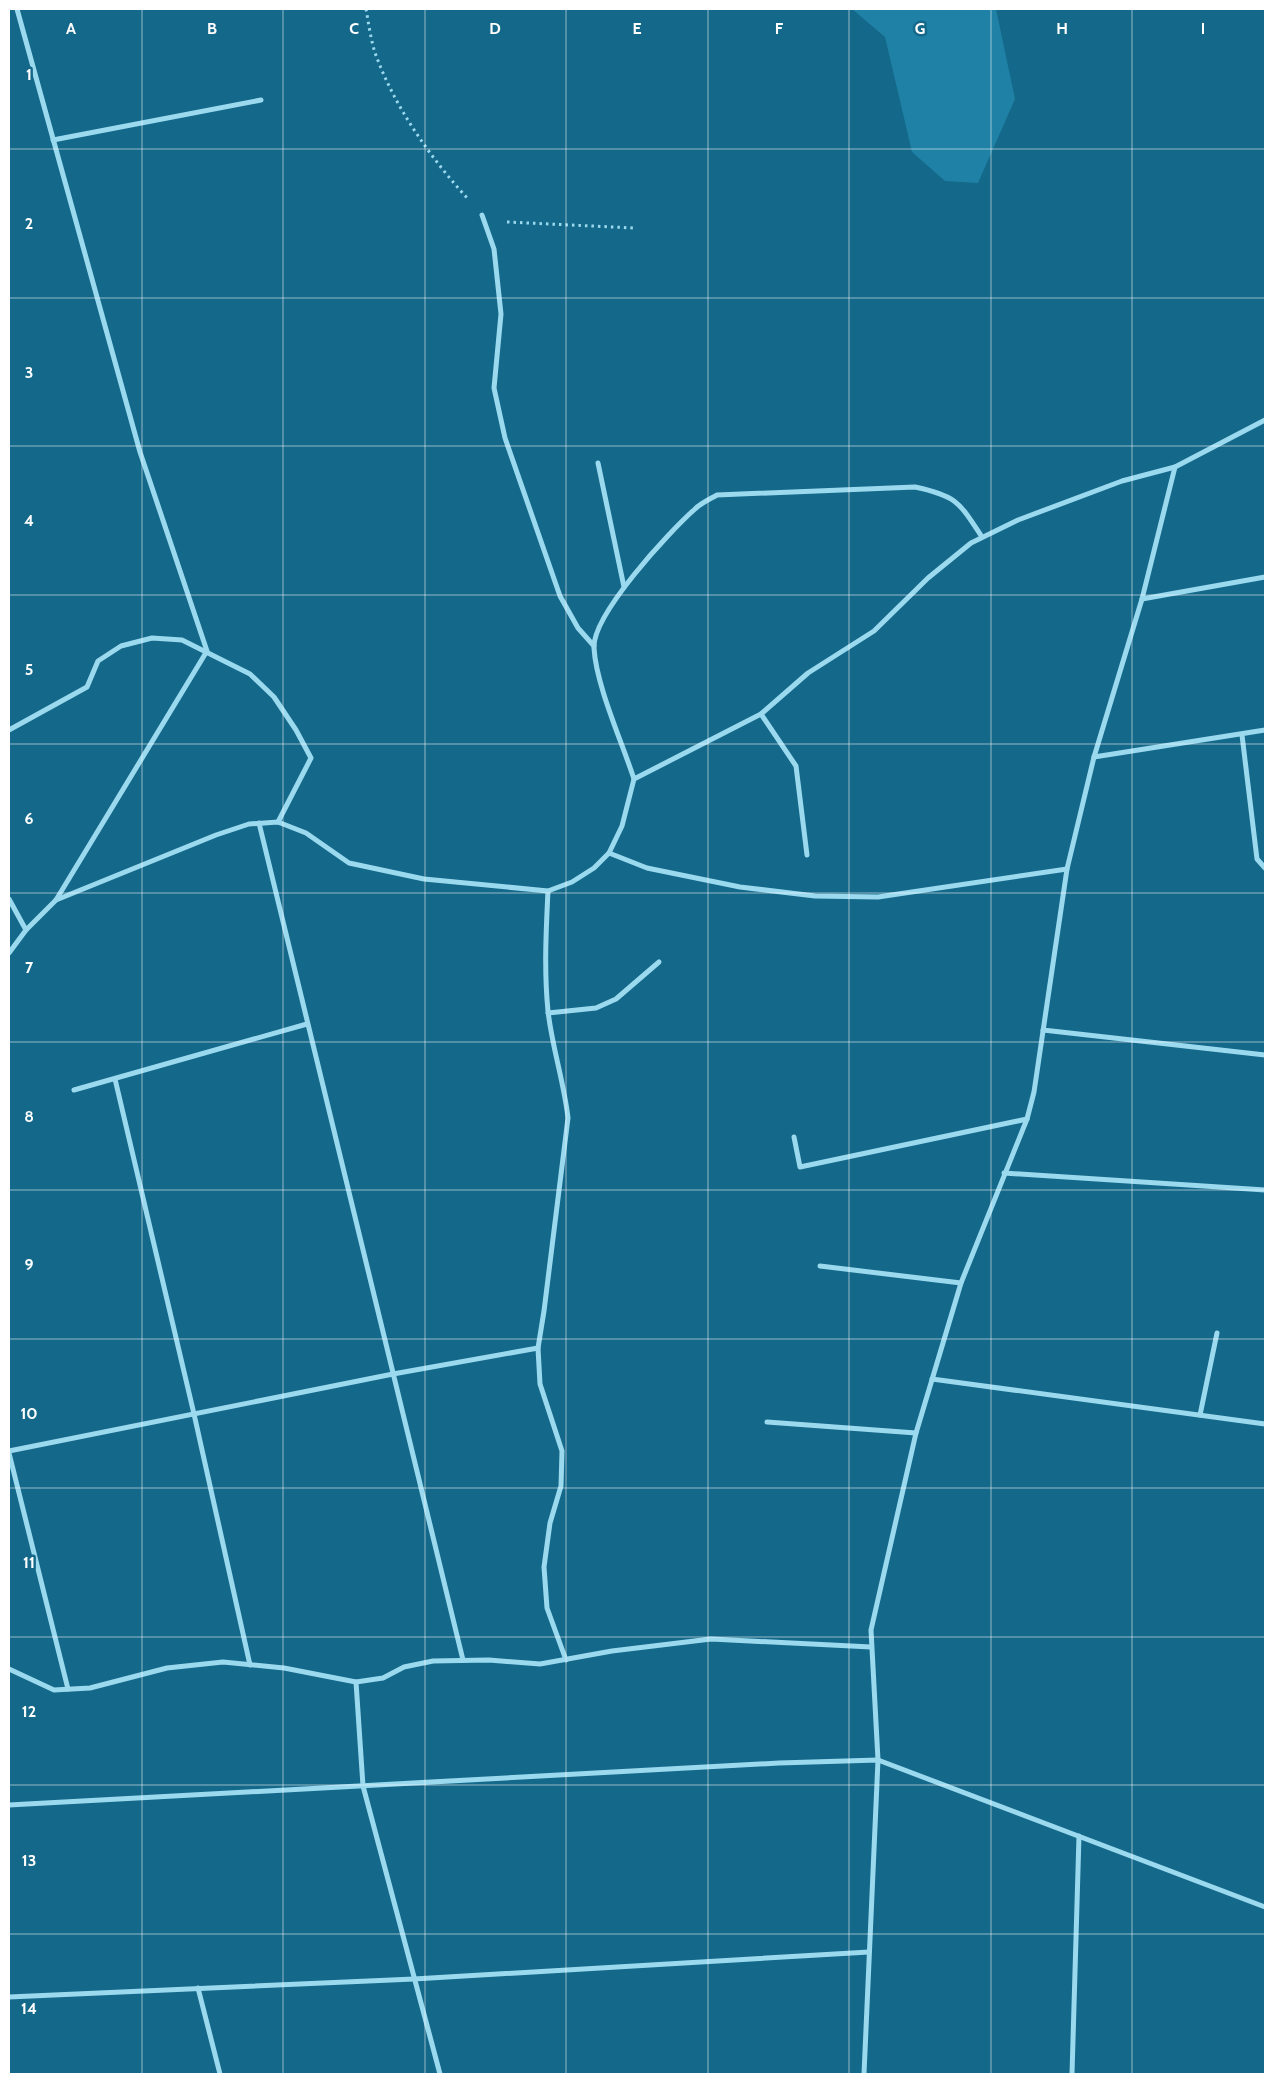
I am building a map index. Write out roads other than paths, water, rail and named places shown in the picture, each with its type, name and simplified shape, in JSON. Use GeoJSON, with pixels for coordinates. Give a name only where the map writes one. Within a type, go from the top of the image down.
{"type":"FeatureCollection","features":[{"type":"Feature","properties":{"kind":"street"},"geometry":{"type":"LineString","coordinates":[[9,953],[26,930],[56,900],[207,651],[140,452],[17,9]]}},
{"type":"Feature","properties":{"kind":"street"},"geometry":{"type":"LineString","coordinates":[[53,140],[261,100]]}},
{"type":"Feature","properties":{"kind":"street"},"geometry":{"type":"LineString","coordinates":[[482,214],[494,249],[501,314],[494,388],[505,438],[560,596],[578,628],[594,646]]}},
{"type":"Feature","properties":{"kind":"street"},"geometry":{"type":"LineString","coordinates":[[634,779],[761,714],[808,673],[874,631],[928,578],[971,543],[1018,520],[1122,481],[1175,467],[1265,420]]}},
{"type":"Feature","properties":{"kind":"street"},"geometry":{"type":"LineString","coordinates":[[598,463],[624,587]]}},
{"type":"Feature","properties":{"kind":"street"},"geometry":{"type":"LineString","coordinates":[[864,2074],[878,1760],[871,1630],[916,1433],[961,1283],[1026,1119],[1034,1092],[1067,869],[1094,757],[1142,599],[1175,467]]}},
{"type":"Feature","properties":{"kind":"street"},"geometry":{"type":"LineString","coordinates":[[56,900],[216,834],[259,823],[278,822],[306,833],[349,863],[424,879],[548,891],[572,882],[594,868],[610,853],[622,826],[634,779],[598,672],[594,646],[603,621],[635,571],[696,508],[717,495],[915,487],[943,493],[962,507],[982,537]]}},
{"type":"Feature","properties":{"kind":"street"},"geometry":{"type":"LineString","coordinates":[[1142,599],[1265,577]]}},
{"type":"Feature","properties":{"kind":"street"},"geometry":{"type":"LineString","coordinates":[[9,730],[87,687],[98,662],[121,646],[152,638],[182,640],[250,674],[274,697],[296,730],[311,758],[278,822]]}},
{"type":"Feature","properties":{"kind":"street"},"geometry":{"type":"LineString","coordinates":[[761,714],[796,766],[807,855]]}},
{"type":"Feature","properties":{"kind":"street"},"geometry":{"type":"LineString","coordinates":[[1094,757],[1265,730]]}},
{"type":"Feature","properties":{"kind":"street"},"geometry":{"type":"LineString","coordinates":[[1242,735],[1257,859],[1265,868]]}},
{"type":"Feature","properties":{"kind":"street"},"geometry":{"type":"LineString","coordinates":[[259,823],[463,1660]]}},
{"type":"Feature","properties":{"kind":"street"},"geometry":{"type":"LineString","coordinates":[[610,853],[647,868],[740,887],[816,896],[878,897],[1067,869]]}},
{"type":"Feature","properties":{"kind":"street"},"geometry":{"type":"LineString","coordinates":[[548,891],[545,972],[548,1013],[565,1094],[568,1118],[538,1348],[540,1384],[562,1451],[561,1486],[550,1523],[544,1568],[547,1608],[566,1660]]}},
{"type":"Feature","properties":{"kind":"street"},"geometry":{"type":"LineString","coordinates":[[9,899],[26,930]]}},
{"type":"Feature","properties":{"kind":"street"},"geometry":{"type":"LineString","coordinates":[[548,1013],[596,1008],[616,999],[659,962]]}},
{"type":"Feature","properties":{"kind":"street"},"geometry":{"type":"LineString","coordinates":[[74,1090],[307,1024]]}},
{"type":"Feature","properties":{"kind":"street"},"geometry":{"type":"LineString","coordinates":[[1043,1030],[1265,1055]]}},
{"type":"Feature","properties":{"kind":"street"},"geometry":{"type":"LineString","coordinates":[[115,1079],[194,1414],[250,1665]]}},
{"type":"Feature","properties":{"kind":"street"},"geometry":{"type":"LineString","coordinates":[[794,1137],[800,1167],[1026,1119]]}},
{"type":"Feature","properties":{"kind":"street"},"geometry":{"type":"LineString","coordinates":[[1004,1173],[1265,1190]]}},
{"type":"Feature","properties":{"kind":"street"},"geometry":{"type":"LineString","coordinates":[[820,1266],[961,1283]]}},
{"type":"Feature","properties":{"kind":"street"},"geometry":{"type":"LineString","coordinates":[[1200,1415],[1218,1333]]}},
{"type":"Feature","properties":{"kind":"street"},"geometry":{"type":"LineString","coordinates":[[68,1689],[9,1452],[393,1374],[538,1348]]}},
{"type":"Feature","properties":{"kind":"street"},"geometry":{"type":"LineString","coordinates":[[932,1379],[1265,1424]]}},
{"type":"Feature","properties":{"kind":"street"},"geometry":{"type":"LineString","coordinates":[[767,1422],[916,1433]]}},
{"type":"Feature","properties":{"kind":"street"},"geometry":{"type":"LineString","coordinates":[[9,1669],[54,1690],[90,1688],[167,1668],[223,1662],[284,1668],[356,1682],[383,1678],[404,1667],[433,1661],[463,1660],[540,1664],[612,1651],[711,1639],[871,1647]]}},
{"type":"Feature","properties":{"kind":"street"},"geometry":{"type":"LineString","coordinates":[[356,1682],[363,1786],[440,2074]]}},
{"type":"Feature","properties":{"kind":"street"},"geometry":{"type":"LineString","coordinates":[[9,1805],[779,1763],[878,1760],[1265,1907]]}},
{"type":"Feature","properties":{"kind":"street"},"geometry":{"type":"LineString","coordinates":[[1072,2074],[1079,1836]]}},
{"type":"Feature","properties":{"kind":"street"},"geometry":{"type":"LineString","coordinates":[[9,1997],[414,1979],[869,1952]]}},
{"type":"Feature","properties":{"kind":"street"},"geometry":{"type":"LineString","coordinates":[[198,1988],[220,2074]]}}]}
